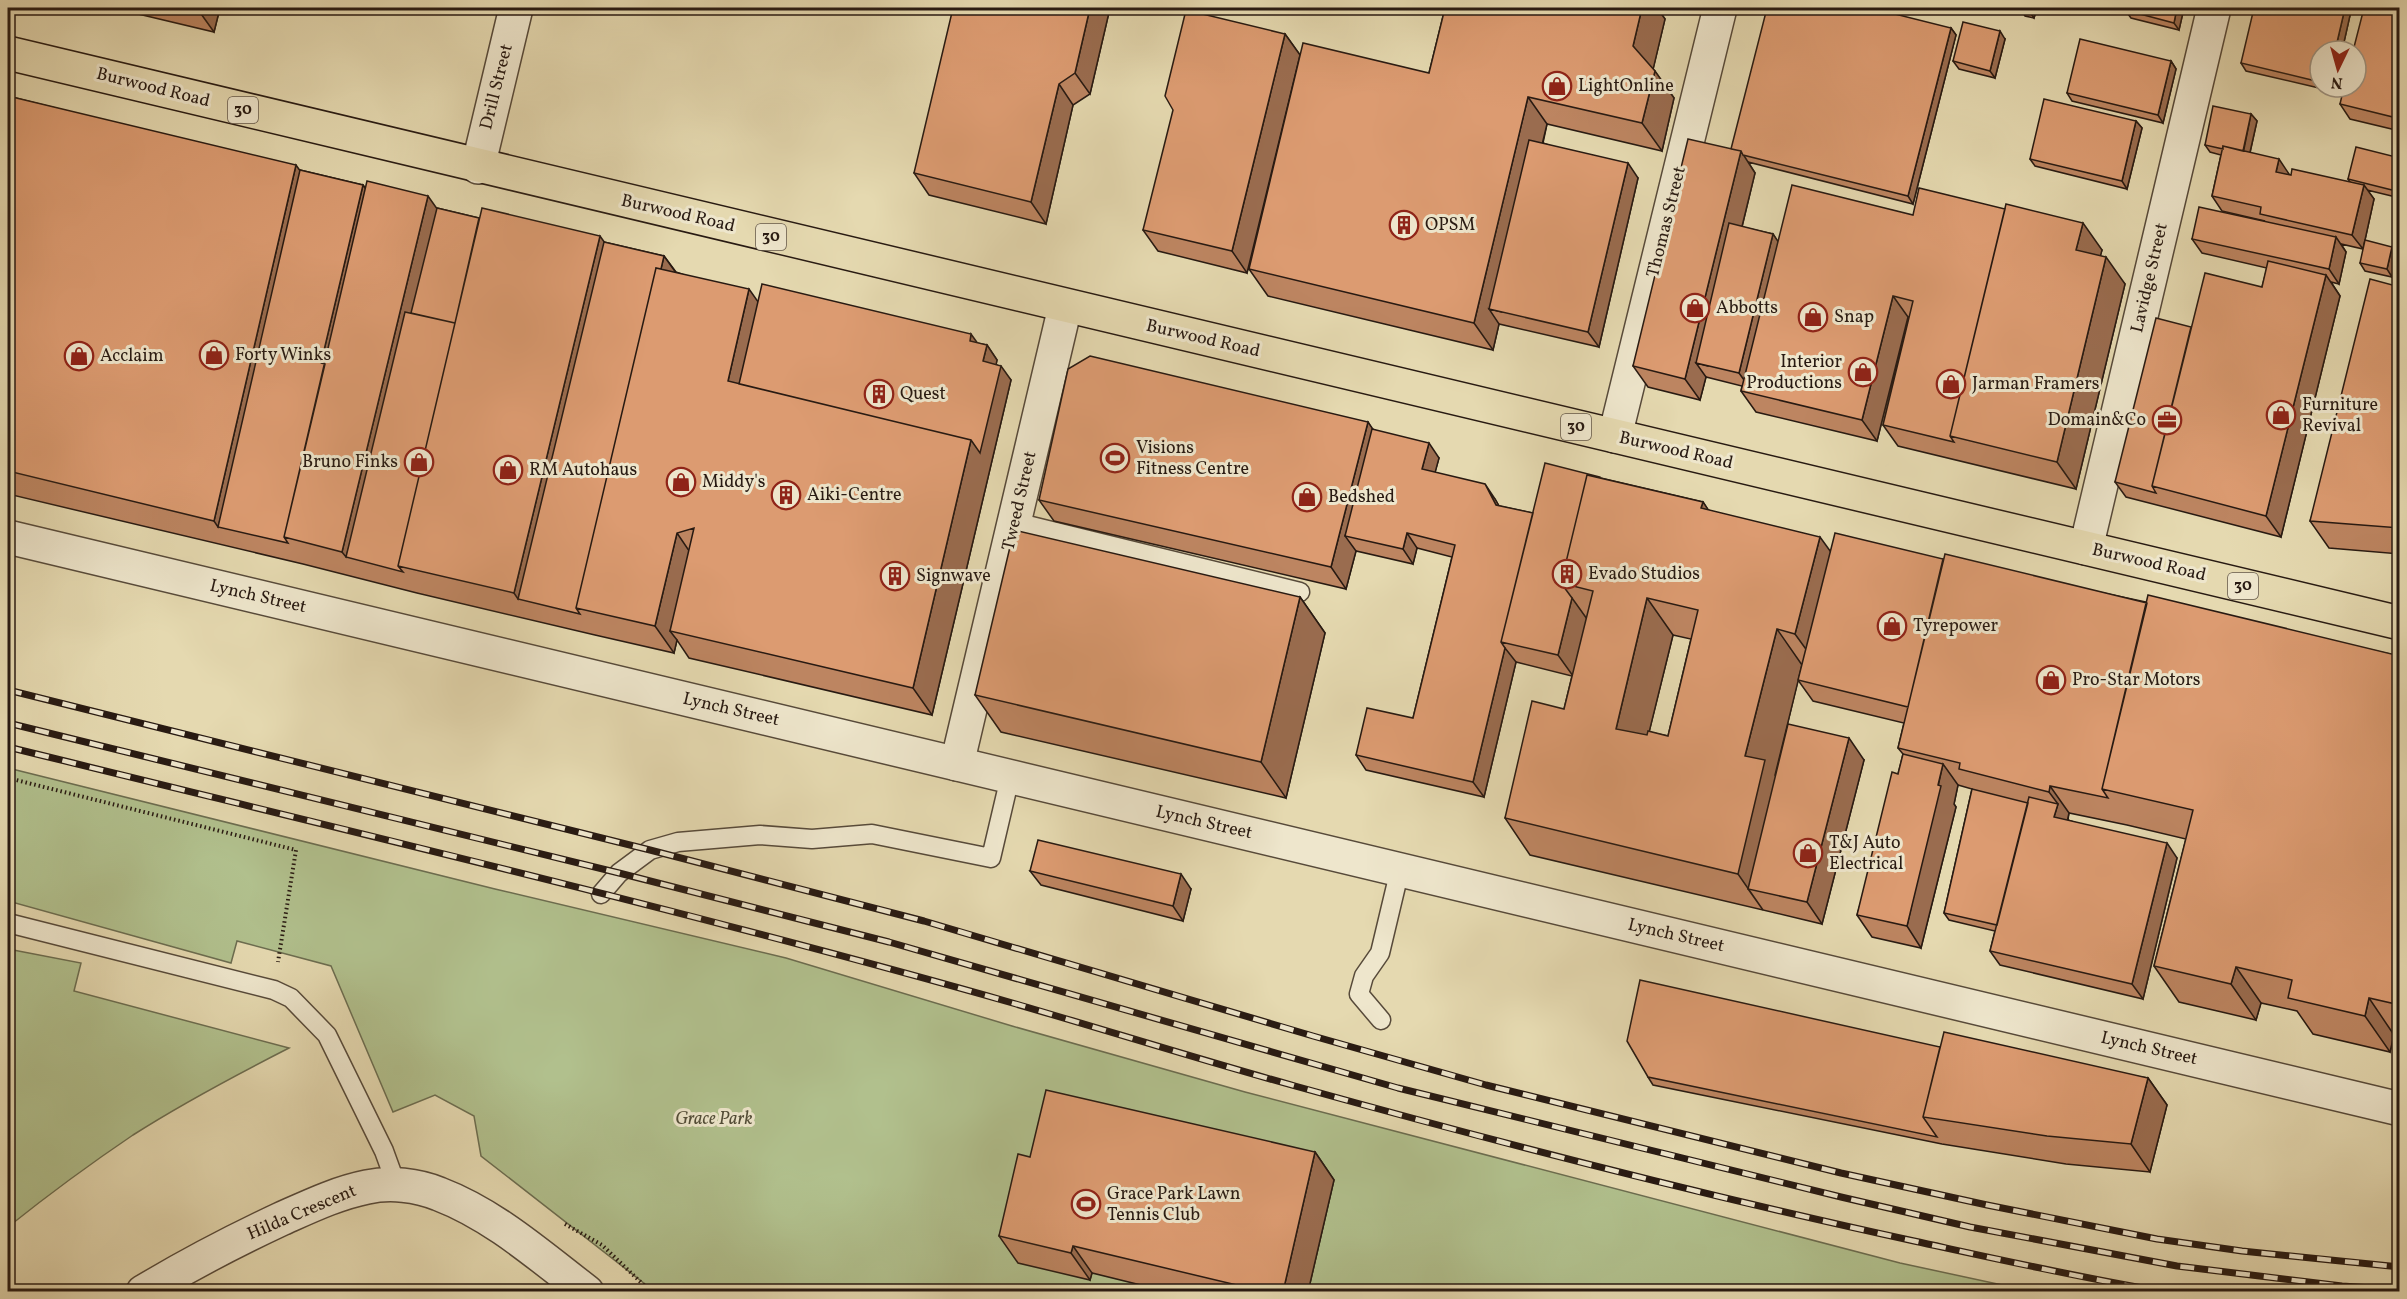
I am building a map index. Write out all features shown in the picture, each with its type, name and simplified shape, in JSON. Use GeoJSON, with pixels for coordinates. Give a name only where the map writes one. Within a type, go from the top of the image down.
{"type":"FeatureCollection","features":[{"type":"Feature","properties":{"kind":"main road","name":"Burwood Road"},"geometry":{"type":"LineString","coordinates":[[8,53],[1065,307],[2400,623]]}},
{"type":"Feature","properties":{"kind":"street","name":"Drill Street"},"geometry":{"type":"LineString","coordinates":[[478,166],[516,8]]}},
{"type":"Feature","properties":{"kind":"street","name":"Thomas Street"},"geometry":{"type":"LineString","coordinates":[[1615,436],[1720,8]]}},
{"type":"Feature","properties":{"kind":"street","name":"Lavidge Street"},"geometry":{"type":"LineString","coordinates":[[2086,549],[2214,8]]}},
{"type":"Feature","properties":{"kind":"street","name":"Tweed Street"},"geometry":{"type":"LineString","coordinates":[[957,765],[1065,307]]}},
{"type":"Feature","properties":{"kind":"street","name":"Lynch Street"},"geometry":{"type":"LineString","coordinates":[[8,537],[2400,1109]]}},
{"type":"Feature","properties":{"kind":"street","name":"Hilda Crescent"},"geometry":{"type":"LineString","coordinates":[[143,1292],[191,1263],[309,1206],[367,1186],[396,1184],[436,1193],[473,1209],[516,1238],[587,1292]]}},
{"type":"Feature","properties":{"kind":"lane"},"geometry":{"type":"LineString","coordinates":[[1015,522],[1300,592]]}},
{"type":"Feature","properties":{"kind":"lane"},"geometry":{"type":"LineString","coordinates":[[601,894],[619,873],[650,850],[678,842],[760,836],[812,839],[872,834],[991,858],[1010,777]]}},
{"type":"Feature","properties":{"kind":"lane"},"geometry":{"type":"LineString","coordinates":[[1381,1020],[1359,994],[1364,976],[1380,953],[1400,869]]}},
{"type":"Feature","properties":{"kind":"lane"},"geometry":{"type":"LineString","coordinates":[[8,923],[274,990],[291,998],[327,1035],[384,1151],[396,1184]]}},
{"type":"Feature","properties":{"kind":"path"},"geometry":{"type":"LineString","coordinates":[[8,778],[296,850],[274,990]]}},
{"type":"Feature","properties":{"kind":"green space","name":"Grace Park"},"geometry":{"type":"Polygon","coordinates":[[[8,768],[495,889],[786,958],[1012,1026],[1245,1092],[1900,1263],[2030,1291],[654,1291],[481,1156],[474,1116],[435,1095],[393,1112],[331,966],[237,941],[231,963],[8,901],[8,768]]]}},
{"type":"Feature","properties":{"kind":"green space"},"geometry":{"type":"Polygon","coordinates":[[[8,949],[81,963],[74,991],[289,1048],[133,1135],[8,1227],[8,949]]]}},
{"type":"Feature","properties":{"kind":"building"},"geometry":{"type":"Polygon","coordinates":[[[953,8],[1090,8],[1075,73],[1059,84],[1031,202],[914,173],[953,8]]]}},
{"type":"Feature","properties":{"kind":"building"},"geometry":{"type":"Polygon","coordinates":[[[1445,8],[1642,8],[1633,46],[1655,71],[1642,123],[1528,97],[1474,323],[1249,269],[1303,43],[1429,73],[1445,8]]]}},
{"type":"Feature","properties":{"kind":"building"},"geometry":{"type":"Polygon","coordinates":[[[1767,8],[1871,8],[1951,28],[1908,196],[1743,155],[1741,151],[1731,149],[1767,8]]]}},
{"type":"Feature","properties":{"kind":"building"},"geometry":{"type":"Polygon","coordinates":[[[2126,8],[2177,8],[2174,23],[2125,10],[2126,8]]]}},
{"type":"Feature","properties":{"kind":"building"},"geometry":{"type":"Polygon","coordinates":[[[2254,8],[2345,8],[2338,39],[2308,39],[2308,79],[2241,63],[2254,8]]]}},
{"type":"Feature","properties":{"kind":"building"},"geometry":{"type":"Polygon","coordinates":[[[2364,8],[2400,8],[2400,110],[2397,118],[2340,104],[2341,99],[2368,99],[2368,39],[2356,39],[2364,8]]]}},
{"type":"Feature","properties":{"kind":"building"},"geometry":{"type":"Polygon","coordinates":[[[1186,10],[1285,34],[1232,251],[1143,230],[1173,110],[1165,96],[1186,10]]]}},
{"type":"Feature","properties":{"kind":"building"},"geometry":{"type":"Polygon","coordinates":[[[1963,22],[2000,31],[1990,71],[1953,61],[1963,22]]]}},
{"type":"Feature","properties":{"kind":"building"},"geometry":{"type":"Polygon","coordinates":[[[2080,39],[2171,61],[2158,115],[2067,93],[2080,39]]]}},
{"type":"Feature","properties":{"kind":"building"},"geometry":{"type":"Polygon","coordinates":[[[8,96],[296,165],[214,521],[8,471],[8,96]]]}},
{"type":"Feature","properties":{"kind":"building"},"geometry":{"type":"Polygon","coordinates":[[[2044,99],[2136,121],[2122,181],[2030,159],[2044,99]]]}},
{"type":"Feature","properties":{"kind":"building"},"geometry":{"type":"Polygon","coordinates":[[[2213,106],[2251,114],[2243,151],[2223,146],[2223,149],[2205,145],[2213,106]]]}},
{"type":"Feature","properties":{"kind":"building"},"geometry":{"type":"Polygon","coordinates":[[[1688,139],[1741,151],[1685,379],[1633,366],[1688,139]]]}},
{"type":"Feature","properties":{"kind":"building"},"geometry":{"type":"Polygon","coordinates":[[[1529,140],[1628,163],[1588,332],[1489,309],[1529,140]]]}},
{"type":"Feature","properties":{"kind":"building"},"geometry":{"type":"Polygon","coordinates":[[[2223,146],[2279,159],[2276,172],[2291,175],[2292,169],[2364,185],[2352,235],[2260,214],[2261,207],[2212,196],[2223,146]]]}},
{"type":"Feature","properties":{"kind":"building"},"geometry":{"type":"Polygon","coordinates":[[[2356,147],[2400,158],[2400,192],[2348,179],[2356,147]]]}},
{"type":"Feature","properties":{"kind":"building"},"geometry":{"type":"Polygon","coordinates":[[[300,170],[363,185],[321,363],[325,364],[284,537],[288,543],[218,527],[300,170]]]}},
{"type":"Feature","properties":{"kind":"building"},"geometry":{"type":"Polygon","coordinates":[[[367,181],[428,196],[342,552],[284,537],[367,181]]]}},
{"type":"Feature","properties":{"kind":"building"},"geometry":{"type":"Polygon","coordinates":[[[1792,185],[1913,215],[1919,188],[2005,209],[1950,436],[1954,442],[1883,425],[1913,301],[1893,296],[1862,420],[1741,391],[1792,185]]]}},
{"type":"Feature","properties":{"kind":"building"},"geometry":{"type":"Polygon","coordinates":[[[2006,204],[2083,223],[2076,250],[2106,257],[2057,462],[1950,436],[2006,204]]]}},
{"type":"Feature","properties":{"kind":"building"},"geometry":{"type":"Polygon","coordinates":[[[2199,207],[2336,237],[2329,269],[2192,239],[2199,207]]]}},
{"type":"Feature","properties":{"kind":"building"},"geometry":{"type":"Polygon","coordinates":[[[437,208],[479,218],[455,323],[411,313],[437,208]]]}},
{"type":"Feature","properties":{"kind":"building","name":"RM Autohaus"},"geometry":{"type":"Polygon","coordinates":[[[482,208],[600,236],[514,593],[398,566],[482,208]]]}},
{"type":"Feature","properties":{"kind":"building"},"geometry":{"type":"Polygon","coordinates":[[[1729,223],[1773,234],[1739,373],[1696,363],[1729,223]]]}},
{"type":"Feature","properties":{"kind":"building"},"geometry":{"type":"Polygon","coordinates":[[[2365,240],[2392,247],[2387,269],[2360,263],[2365,240]]]}},
{"type":"Feature","properties":{"kind":"building"},"geometry":{"type":"Polygon","coordinates":[[[604,242],[664,256],[661,269],[656,268],[576,608],[580,614],[518,599],[604,242]]]}},
{"type":"Feature","properties":{"kind":"building"},"geometry":{"type":"Polygon","coordinates":[[[2268,261],[2326,275],[2266,516],[2152,486],[2205,273],[2262,287],[2268,261]]]}},
{"type":"Feature","properties":{"kind":"building"},"geometry":{"type":"Polygon","coordinates":[[[656,268],[749,289],[728,381],[971,440],[913,688],[670,631],[694,528],[677,533],[655,626],[576,608],[656,268]]]}},
{"type":"Feature","properties":{"kind":"building"},"geometry":{"type":"Polygon","coordinates":[[[2370,279],[2400,287],[2400,528],[2310,521],[2370,279]]]}},
{"type":"Feature","properties":{"kind":"building","name":"Quest"},"geometry":{"type":"Polygon","coordinates":[[[762,284],[971,334],[970,341],[987,345],[983,361],[1001,366],[980,453],[971,440],[739,384],[762,284]]]}},
{"type":"Feature","properties":{"kind":"building"},"geometry":{"type":"Polygon","coordinates":[[[405,312],[455,323],[398,566],[403,572],[346,557],[405,312]]]}},
{"type":"Feature","properties":{"kind":"building"},"geometry":{"type":"Polygon","coordinates":[[[2156,318],[2191,327],[2152,486],[2156,493],[2115,482],[2156,318]]]}},
{"type":"Feature","properties":{"kind":"building"},"geometry":{"type":"Polygon","coordinates":[[[1090,356],[1368,422],[1331,567],[1039,500],[1068,369],[1090,356]]]}},
{"type":"Feature","properties":{"kind":"building"},"geometry":{"type":"Polygon","coordinates":[[[1372,429],[1429,443],[1422,469],[1485,484],[1496,505],[1533,513],[1501,642],[1505,648],[1473,782],[1356,755],[1367,708],[1413,718],[1455,545],[1407,533],[1403,549],[1345,536],[1372,429]]]}},
{"type":"Feature","properties":{"kind":"building"},"geometry":{"type":"Polygon","coordinates":[[[1545,463],[1600,477],[1587,475],[1561,583],[1572,598],[1558,655],[1501,642],[1545,463]]]}},
{"type":"Feature","properties":{"kind":"building"},"geometry":{"type":"Polygon","coordinates":[[[1587,475],[1703,502],[1701,508],[1820,537],[1795,634],[1777,629],[1745,756],[1765,760],[1738,874],[1505,818],[1532,701],[1564,709],[1593,591],[1561,583],[1587,475]],[[1647,598],[1616,729],[1647,735],[1648,731],[1668,736],[1698,610],[1647,598]]]}},
{"type":"Feature","properties":{"kind":"building"},"geometry":{"type":"Polygon","coordinates":[[[1014,530],[1300,597],[1261,762],[975,695],[1014,530]]]}},
{"type":"Feature","properties":{"kind":"building","name":"Tyrepower"},"geometry":{"type":"Polygon","coordinates":[[[1835,533],[1943,559],[1908,707],[1798,680],[1835,533]]]}},
{"type":"Feature","properties":{"kind":"building","name":"Pro-Star Motors"},"geometry":{"type":"Polygon","coordinates":[[[1945,554],[2147,603],[2102,789],[2108,798],[2050,786],[2049,792],[1959,769],[1960,763],[1898,748],[1945,554]]]}},
{"type":"Feature","properties":{"kind":"building"},"geometry":{"type":"Polygon","coordinates":[[[2148,595],[2400,656],[2400,1005],[2369,998],[2365,1016],[2288,998],[2292,980],[2236,967],[2231,984],[2154,966],[2193,810],[2102,789],[2148,595]]]}},
{"type":"Feature","properties":{"kind":"building","name":"T&J Auto Electrical"},"geometry":{"type":"Polygon","coordinates":[[[1788,724],[1849,738],[1807,902],[1748,889],[1788,724]]]}},
{"type":"Feature","properties":{"kind":"building"},"geometry":{"type":"Polygon","coordinates":[[[1903,754],[1943,764],[1938,785],[1941,786],[1907,926],[1857,915],[1892,772],[1898,774],[1903,754]]]}},
{"type":"Feature","properties":{"kind":"building"},"geometry":{"type":"Polygon","coordinates":[[[1972,789],[2028,803],[1997,925],[1944,913],[1972,789]]]}},
{"type":"Feature","properties":{"kind":"building"},"geometry":{"type":"Polygon","coordinates":[[[2029,797],[2058,804],[2054,817],[2167,843],[2132,984],[1990,951],[2029,797]]]}},
{"type":"Feature","properties":{"kind":"building"},"geometry":{"type":"Polygon","coordinates":[[[1038,840],[1181,874],[1173,906],[1030,871],[1038,840]]]}},
{"type":"Feature","properties":{"kind":"building"},"geometry":{"type":"Polygon","coordinates":[[[1640,980],[1940,1047],[1923,1117],[1937,1137],[1648,1077],[1627,1041],[1640,980]]]}},
{"type":"Feature","properties":{"kind":"building"},"geometry":{"type":"Polygon","coordinates":[[[1944,1032],[2148,1078],[2131,1144],[2047,1136],[1923,1117],[1944,1032]]]}},
{"type":"Feature","properties":{"kind":"building"},"geometry":{"type":"Polygon","coordinates":[[[1046,1090],[1315,1152],[1283,1292],[1266,1292],[1073,1246],[1071,1253],[999,1236],[1018,1154],[1030,1157],[1046,1090]]]}},
{"type":"Feature","properties":{"kind":"railway"},"geometry":{"type":"LineString","coordinates":[[8,690],[650,850],[924,921],[1486,1085],[1841,1173],[2157,1239],[2242,1251],[2400,1267]]}},
{"type":"Feature","properties":{"kind":"railway"},"geometry":{"type":"LineString","coordinates":[[8,723],[619,873],[889,942],[1398,1088],[1841,1197],[1970,1227],[2177,1266],[2342,1286],[2400,1290]]}},
{"type":"Feature","properties":{"kind":"railway"},"geometry":{"type":"LineString","coordinates":[[8,747],[765,935],[1016,1004],[1295,1086],[1603,1168],[1914,1241],[2166,1292]]}},
{"type":"Feature","properties":{"kind":"place","name":"LightOnline"},"geometry":{"type":"Point","coordinates":[1557,86]}},
{"type":"Feature","properties":{"kind":"place","name":"OPSM"},"geometry":{"type":"Point","coordinates":[1404,225]}},
{"type":"Feature","properties":{"kind":"place","name":"Abbotts"},"geometry":{"type":"Point","coordinates":[1695,308]}},
{"type":"Feature","properties":{"kind":"place","name":"Snap"},"geometry":{"type":"Point","coordinates":[1813,317]}},
{"type":"Feature","properties":{"kind":"place","name":"Forty Winks"},"geometry":{"type":"Point","coordinates":[214,355]}},
{"type":"Feature","properties":{"kind":"place","name":"Acclaim"},"geometry":{"type":"Point","coordinates":[79,356]}},
{"type":"Feature","properties":{"kind":"place","name":"Interior Productions"},"geometry":{"type":"Point","coordinates":[1863,372]}},
{"type":"Feature","properties":{"kind":"place","name":"Jarman Framers"},"geometry":{"type":"Point","coordinates":[1951,384]}},
{"type":"Feature","properties":{"kind":"place","name":"Quest"},"geometry":{"type":"Point","coordinates":[879,394]}},
{"type":"Feature","properties":{"kind":"place","name":"Furniture Revival"},"geometry":{"type":"Point","coordinates":[2281,415]}},
{"type":"Feature","properties":{"kind":"place","name":"Domain&Co"},"geometry":{"type":"Point","coordinates":[2167,420]}},
{"type":"Feature","properties":{"kind":"place","name":"Visions Fitness Centre"},"geometry":{"type":"Point","coordinates":[1115,458]}},
{"type":"Feature","properties":{"kind":"place","name":"Bruno Finks"},"geometry":{"type":"Point","coordinates":[419,462]}},
{"type":"Feature","properties":{"kind":"place","name":"RM Autohaus"},"geometry":{"type":"Point","coordinates":[508,470]}},
{"type":"Feature","properties":{"kind":"place","name":"Middy's"},"geometry":{"type":"Point","coordinates":[681,482]}},
{"type":"Feature","properties":{"kind":"place","name":"Aiki-Centre"},"geometry":{"type":"Point","coordinates":[786,495]}},
{"type":"Feature","properties":{"kind":"place","name":"Bedshed"},"geometry":{"type":"Point","coordinates":[1307,497]}},
{"type":"Feature","properties":{"kind":"place","name":"Evado Studios"},"geometry":{"type":"Point","coordinates":[1567,574]}},
{"type":"Feature","properties":{"kind":"place","name":"Signwave"},"geometry":{"type":"Point","coordinates":[895,576]}},
{"type":"Feature","properties":{"kind":"place","name":"Tyrepower"},"geometry":{"type":"Point","coordinates":[1892,626]}},
{"type":"Feature","properties":{"kind":"place","name":"Pro-Star Motors"},"geometry":{"type":"Point","coordinates":[2051,680]}},
{"type":"Feature","properties":{"kind":"place","name":"T&J Auto Electrical"},"geometry":{"type":"Point","coordinates":[1808,853]}},
{"type":"Feature","properties":{"kind":"place","name":"Grace Park Lawn Tennis Club"},"geometry":{"type":"Point","coordinates":[1086,1204]}}]}
